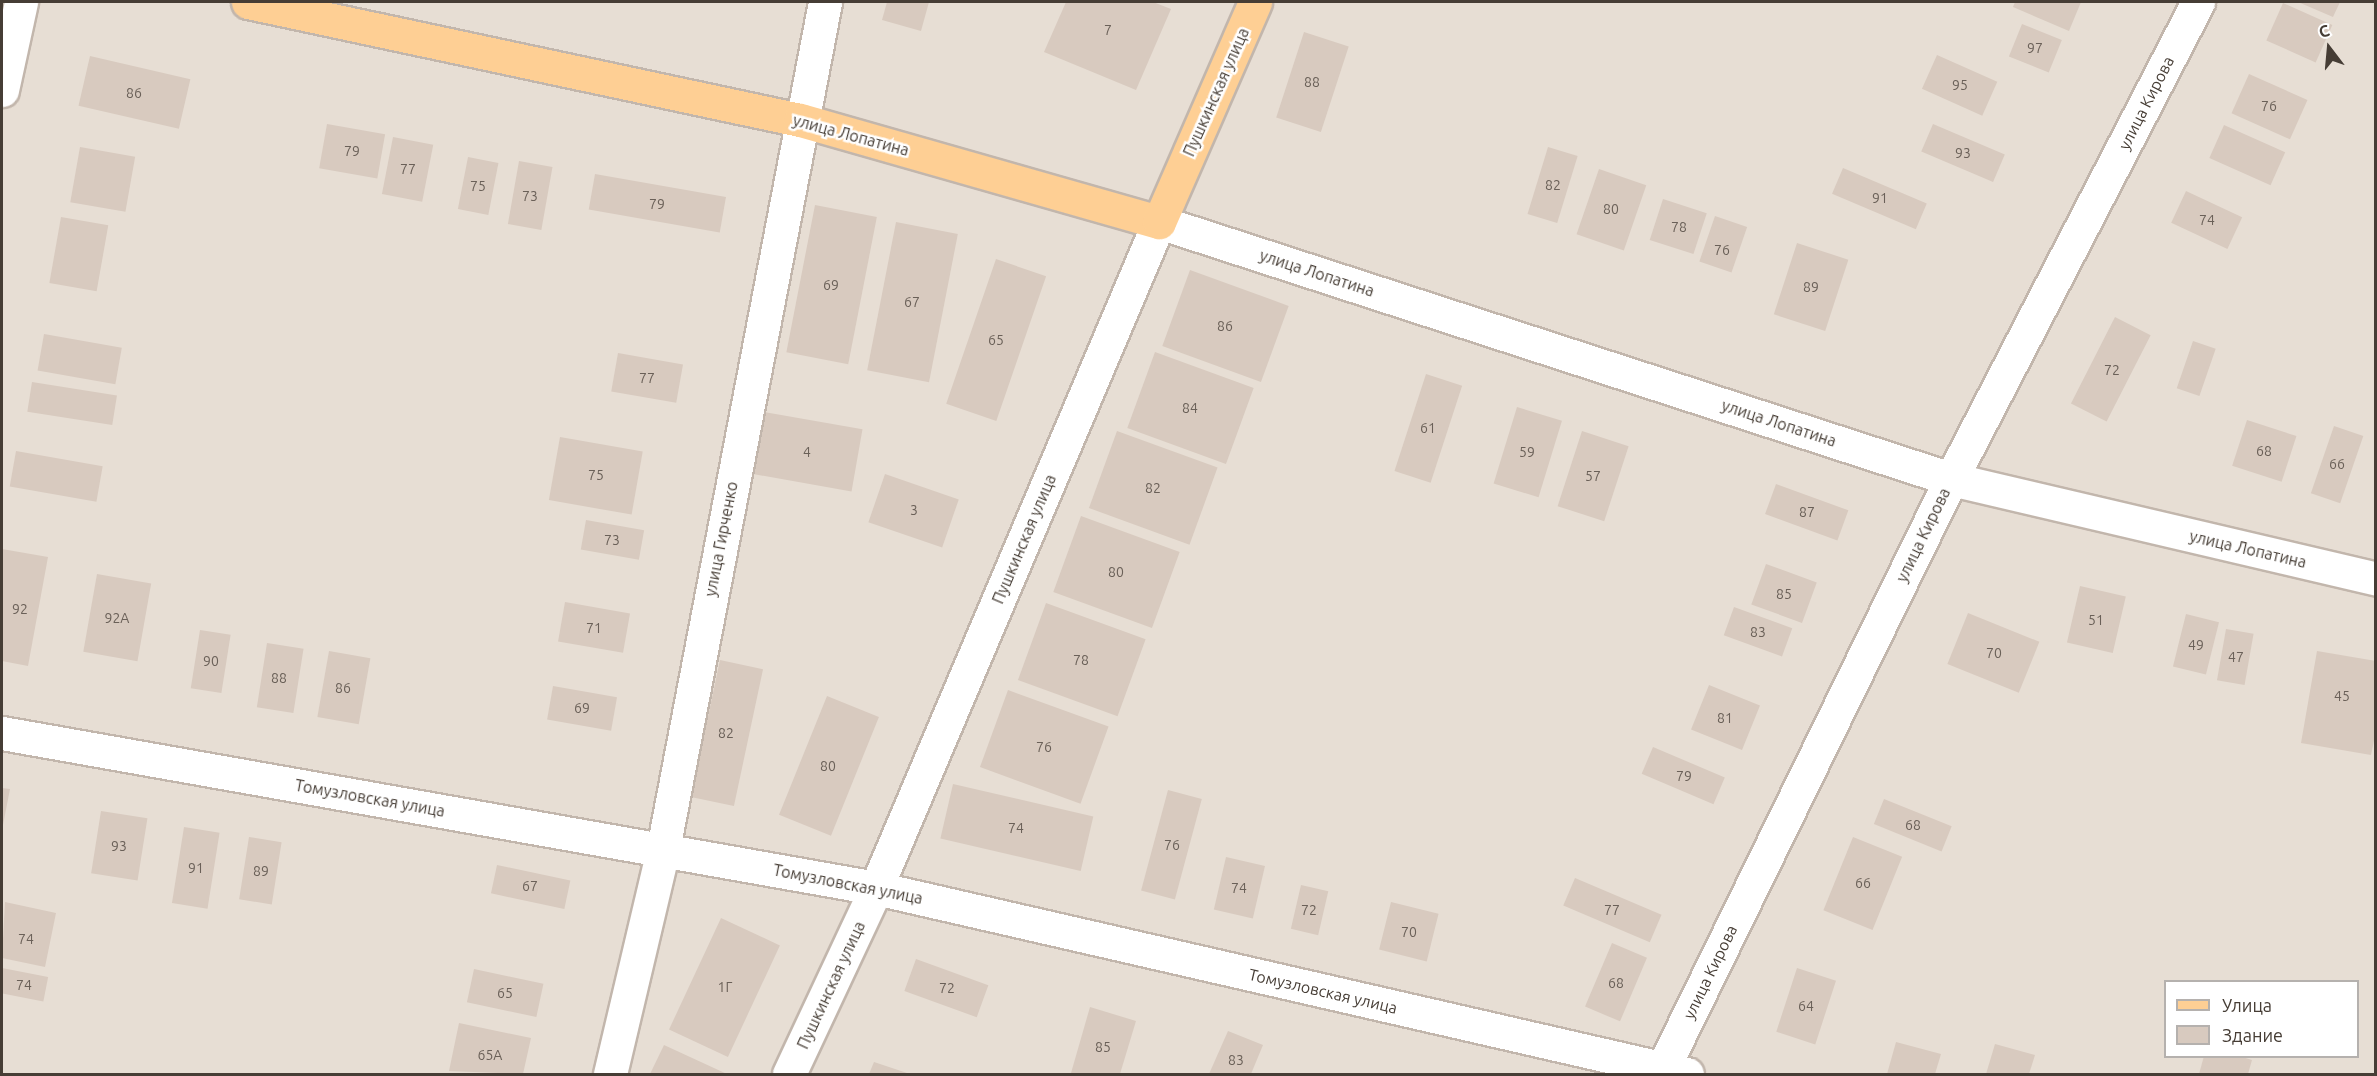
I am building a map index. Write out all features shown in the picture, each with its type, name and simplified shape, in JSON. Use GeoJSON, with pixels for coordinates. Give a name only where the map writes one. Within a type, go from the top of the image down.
{"type":"FeatureCollection","features":[{"type":"Feature","properties":{"kind":"main road","name":"улица Лопатина"},"geometry":{"type":"LineString","coordinates":[[248,2],[800,120],[1159,222]]}},
{"type":"Feature","properties":{"kind":"main road","name":"Пушкинская улица"},"geometry":{"type":"LineString","coordinates":[[1159,222],[1256,2]]}},
{"type":"Feature","properties":{"kind":"street"},"geometry":{"type":"LineString","coordinates":[[2,90],[21,2]]}},
{"type":"Feature","properties":{"kind":"street","name":"улица Гирченко"},"geometry":{"type":"LineString","coordinates":[[610,1074],[663,849],[800,120],[825,2]]}},
{"type":"Feature","properties":{"kind":"street","name":"улица Кирова"},"geometry":{"type":"LineString","coordinates":[[1670,1072],[1951,479],[2198,2]]}},
{"type":"Feature","properties":{"kind":"street","name":"улица Лопатина"},"geometry":{"type":"LineString","coordinates":[[1159,222],[1951,479],[2376,579]]}},
{"type":"Feature","properties":{"kind":"street","name":"Пушкинская улица"},"geometry":{"type":"LineString","coordinates":[[789,1074],[876,888],[1159,222]]}},
{"type":"Feature","properties":{"kind":"street","name":"Томузловская улица"},"geometry":{"type":"LineString","coordinates":[[2,733],[876,888],[1670,1072]]}},
{"type":"Feature","properties":{"kind":"shaded area"},"geometry":{"type":"Polygon","coordinates":[[[2,2],[2375,2],[2375,1074],[2,1074],[2,2]]]}},
{"type":"Feature","properties":{"kind":"building"},"geometry":{"type":"Polygon","coordinates":[[[887,2],[929,2],[921,31],[882,20],[887,2]]]}},
{"type":"Feature","properties":{"kind":"building"},"geometry":{"type":"Polygon","coordinates":[[[1066,2],[1153,2],[1171,9],[1136,90],[1044,52],[1066,2]]]}},
{"type":"Feature","properties":{"kind":"building"},"geometry":{"type":"Polygon","coordinates":[[[2015,2],[2081,2],[2069,31],[2013,7],[2015,2]]]}},
{"type":"Feature","properties":{"kind":"building"},"geometry":{"type":"Polygon","coordinates":[[[2298,2],[2340,2],[2333,17],[2298,2]]]}},
{"type":"Feature","properties":{"kind":"building"},"geometry":{"type":"Polygon","coordinates":[[[2283,3],[2332,25],[2316,62],[2266,40],[2283,3]]]}},
{"type":"Feature","properties":{"kind":"building"},"geometry":{"type":"Polygon","coordinates":[[[2022,24],[2062,40],[2049,73],[2009,56],[2022,24]]]}},
{"type":"Feature","properties":{"kind":"building"},"geometry":{"type":"Polygon","coordinates":[[[1304,32],[1349,47],[1321,132],[1276,118],[1304,32]]]}},
{"type":"Feature","properties":{"kind":"building"},"geometry":{"type":"Polygon","coordinates":[[[1937,55],[1997,82],[1982,116],[1922,89],[1937,55]]]}},
{"type":"Feature","properties":{"kind":"building"},"geometry":{"type":"Polygon","coordinates":[[[90,56],[190,79],[179,129],[79,106],[90,56]]]}},
{"type":"Feature","properties":{"kind":"building"},"geometry":{"type":"Polygon","coordinates":[[[2249,74],[2307,100],[2290,139],[2232,113],[2249,74]]]}},
{"type":"Feature","properties":{"kind":"building"},"geometry":{"type":"Polygon","coordinates":[[[327,124],[385,134],[377,179],[319,168],[327,124]]]}},
{"type":"Feature","properties":{"kind":"building"},"geometry":{"type":"Polygon","coordinates":[[[1933,124],[2005,154],[1993,182],[1921,152],[1933,124]]]}},
{"type":"Feature","properties":{"kind":"building"},"geometry":{"type":"Polygon","coordinates":[[[2224,125],[2285,152],[2271,185],[2209,158],[2224,125]]]}},
{"type":"Feature","properties":{"kind":"building"},"geometry":{"type":"Polygon","coordinates":[[[393,137],[433,145],[422,202],[382,194],[393,137]]]}},
{"type":"Feature","properties":{"kind":"building"},"geometry":{"type":"Polygon","coordinates":[[[80,147],[135,157],[125,212],[70,202],[80,147]]]}},
{"type":"Feature","properties":{"kind":"building"},"geometry":{"type":"Polygon","coordinates":[[[1548,147],[1578,156],[1557,223],[1528,214],[1548,147]]]}},
{"type":"Feature","properties":{"kind":"building"},"geometry":{"type":"Polygon","coordinates":[[[468,157],[498,163],[488,215],[458,209],[468,157]]]}},
{"type":"Feature","properties":{"kind":"building"},"geometry":{"type":"Polygon","coordinates":[[[519,161],[552,167],[541,230],[508,224],[519,161]]]}},
{"type":"Feature","properties":{"kind":"building"},"geometry":{"type":"Polygon","coordinates":[[[1843,168],[1927,204],[1916,229],[1832,194],[1843,168]]]}},
{"type":"Feature","properties":{"kind":"building"},"geometry":{"type":"Polygon","coordinates":[[[1599,169],[1646,185],[1624,251],[1577,234],[1599,169]]]}},
{"type":"Feature","properties":{"kind":"building"},"geometry":{"type":"Polygon","coordinates":[[[595,174],[726,197],[720,233],[589,209],[595,174]]]}},
{"type":"Feature","properties":{"kind":"building"},"geometry":{"type":"Polygon","coordinates":[[[2186,191],[2242,217],[2227,249],[2171,223],[2186,191]]]}},
{"type":"Feature","properties":{"kind":"building"},"geometry":{"type":"Polygon","coordinates":[[[1663,199],[1707,213],[1693,254],[1650,240],[1663,199]]]}},
{"type":"Feature","properties":{"kind":"building"},"geometry":{"type":"Polygon","coordinates":[[[815,205],[877,217],[848,364],[786,352],[815,205]]]}},
{"type":"Feature","properties":{"kind":"building"},"geometry":{"type":"Polygon","coordinates":[[[1715,216],[1747,227],[1732,272],[1699,261],[1715,216]]]}},
{"type":"Feature","properties":{"kind":"building"},"geometry":{"type":"Polygon","coordinates":[[[61,217],[108,225],[97,291],[49,283],[61,217]]]}},
{"type":"Feature","properties":{"kind":"building"},"geometry":{"type":"Polygon","coordinates":[[[896,222],[958,234],[929,382],[867,370],[896,222]]]}},
{"type":"Feature","properties":{"kind":"building"},"geometry":{"type":"Polygon","coordinates":[[[1797,243],[1848,260],[1825,331],[1774,314],[1797,243]]]}},
{"type":"Feature","properties":{"kind":"building"},"geometry":{"type":"Polygon","coordinates":[[[996,259],[1046,276],[996,421],[946,404],[996,259]]]}},
{"type":"Feature","properties":{"kind":"building"},"geometry":{"type":"Polygon","coordinates":[[[1190,270],[1289,306],[1261,382],[1162,346],[1190,270]]]}},
{"type":"Feature","properties":{"kind":"building"},"geometry":{"type":"Polygon","coordinates":[[[2115,317],[2151,335],[2107,422],[2071,403],[2115,317]]]}},
{"type":"Feature","properties":{"kind":"building"},"geometry":{"type":"Polygon","coordinates":[[[44,334],[122,348],[115,384],[38,370],[44,334]]]}},
{"type":"Feature","properties":{"kind":"building"},"geometry":{"type":"Polygon","coordinates":[[[2193,341],[2216,349],[2199,396],[2177,388],[2193,341]]]}},
{"type":"Feature","properties":{"kind":"building"},"geometry":{"type":"Polygon","coordinates":[[[1155,352],[1254,388],[1226,464],[1127,428],[1155,352]]]}},
{"type":"Feature","properties":{"kind":"building"},"geometry":{"type":"Polygon","coordinates":[[[618,353],[683,364],[676,403],[611,391],[618,353]]]}},
{"type":"Feature","properties":{"kind":"building"},"geometry":{"type":"Polygon","coordinates":[[[1426,374],[1462,386],[1431,483],[1394,471],[1426,374]]]}},
{"type":"Feature","properties":{"kind":"building"},"geometry":{"type":"Polygon","coordinates":[[[32,382],[117,395],[112,425],[27,412],[32,382]]]}},
{"type":"Feature","properties":{"kind":"building"},"geometry":{"type":"Polygon","coordinates":[[[1517,407],[1562,421],[1539,497],[1494,484],[1517,407]]]}},
{"type":"Feature","properties":{"kind":"building"},"geometry":{"type":"Polygon","coordinates":[[[764,412],[862,429],[852,491],[753,474],[764,412]]]}},
{"type":"Feature","properties":{"kind":"building"},"geometry":{"type":"Polygon","coordinates":[[[2247,420],[2296,436],[2282,482],[2232,466],[2247,420]]]}},
{"type":"Feature","properties":{"kind":"building"},"geometry":{"type":"Polygon","coordinates":[[[2334,426],[2363,436],[2340,503],[2311,493],[2334,426]]]}},
{"type":"Feature","properties":{"kind":"building"},"geometry":{"type":"Polygon","coordinates":[[[1117,431],[1218,468],[1190,545],[1089,508],[1117,431]]]}},
{"type":"Feature","properties":{"kind":"building"},"geometry":{"type":"Polygon","coordinates":[[[1582,431],[1629,446],[1604,521],[1558,506],[1582,431]]]}},
{"type":"Feature","properties":{"kind":"building"},"geometry":{"type":"Polygon","coordinates":[[[560,437],[643,452],[632,515],[549,500],[560,437]]]}},
{"type":"Feature","properties":{"kind":"building"},"geometry":{"type":"Polygon","coordinates":[[[16,451],[103,466],[96,502],[10,486],[16,451]]]}},
{"type":"Feature","properties":{"kind":"building"},"geometry":{"type":"Polygon","coordinates":[[[885,474],[959,499],[942,548],[868,522],[885,474]]]}},
{"type":"Feature","properties":{"kind":"building"},"geometry":{"type":"Polygon","coordinates":[[[1776,484],[1848,510],[1837,540],[1765,514],[1776,484]]]}},
{"type":"Feature","properties":{"kind":"building"},"geometry":{"type":"Polygon","coordinates":[[[1081,516],[1180,552],[1152,628],[1053,592],[1081,516]]]}},
{"type":"Feature","properties":{"kind":"building"},"geometry":{"type":"Polygon","coordinates":[[[586,520],[644,530],[639,560],[581,550],[586,520]]]}},
{"type":"Feature","properties":{"kind":"building"},"geometry":{"type":"Polygon","coordinates":[[[2,549],[48,557],[28,666],[2,661],[2,549]]]}},
{"type":"Feature","properties":{"kind":"building"},"geometry":{"type":"Polygon","coordinates":[[[1766,564],[1817,582],[1802,623],[1751,604],[1766,564]]]}},
{"type":"Feature","properties":{"kind":"building"},"geometry":{"type":"Polygon","coordinates":[[[97,574],[151,584],[137,661],[83,652],[97,574]]]}},
{"type":"Feature","properties":{"kind":"building"},"geometry":{"type":"Polygon","coordinates":[[[2080,586],[2126,597],[2113,653],[2067,643],[2080,586]]]}},
{"type":"Feature","properties":{"kind":"building"},"geometry":{"type":"Polygon","coordinates":[[[565,602],[630,613],[623,653],[558,641],[565,602]]]}},
{"type":"Feature","properties":{"kind":"building"},"geometry":{"type":"Polygon","coordinates":[[[1046,603],[1146,639],[1118,716],[1018,680],[1046,603]]]}},
{"type":"Feature","properties":{"kind":"building"},"geometry":{"type":"Polygon","coordinates":[[[1734,607],[1792,628],[1782,656],[1724,635],[1734,607]]]}},
{"type":"Feature","properties":{"kind":"building"},"geometry":{"type":"Polygon","coordinates":[[[1968,613],[2039,642],[2019,693],[1947,664],[1968,613]]]}},
{"type":"Feature","properties":{"kind":"building"},"geometry":{"type":"Polygon","coordinates":[[[2186,614],[2219,622],[2206,675],[2173,666],[2186,614]]]}},
{"type":"Feature","properties":{"kind":"building"},"geometry":{"type":"Polygon","coordinates":[[[2226,629],[2254,634],[2245,685],[2217,680],[2226,629]]]}},
{"type":"Feature","properties":{"kind":"building"},"geometry":{"type":"Polygon","coordinates":[[[200,630],[231,635],[221,693],[191,688],[200,630]]]}},
{"type":"Feature","properties":{"kind":"building"},"geometry":{"type":"Polygon","coordinates":[[[267,643],[304,649],[293,713],[257,707],[267,643]]]}},
{"type":"Feature","properties":{"kind":"building"},"geometry":{"type":"Polygon","coordinates":[[[329,651],[370,658],[359,724],[317,717],[329,651]]]}},
{"type":"Feature","properties":{"kind":"building"},"geometry":{"type":"Polygon","coordinates":[[[2317,651],[2376,661],[2376,731],[2371,755],[2301,743],[2317,651]]]}},
{"type":"Feature","properties":{"kind":"building"},"geometry":{"type":"Polygon","coordinates":[[[720,660],[763,669],[734,806],[691,797],[720,660]]]}},
{"type":"Feature","properties":{"kind":"building"},"geometry":{"type":"Polygon","coordinates":[[[1709,685],[1760,706],[1742,750],[1691,730],[1709,685]]]}},
{"type":"Feature","properties":{"kind":"building"},"geometry":{"type":"Polygon","coordinates":[[[553,686],[617,697],[611,731],[547,719],[553,686]]]}},
{"type":"Feature","properties":{"kind":"building"},"geometry":{"type":"Polygon","coordinates":[[[1008,690],[1109,727],[1081,804],[980,767],[1008,690]]]}},
{"type":"Feature","properties":{"kind":"building"},"geometry":{"type":"Polygon","coordinates":[[[827,696],[879,717],[831,836],[779,815],[827,696]]]}},
{"type":"Feature","properties":{"kind":"building"},"geometry":{"type":"Polygon","coordinates":[[[1653,747],[1725,777],[1713,804],[1642,774],[1653,747]]]}},
{"type":"Feature","properties":{"kind":"building"},"geometry":{"type":"Polygon","coordinates":[[[953,784],[1093,816],[1081,871],[940,839],[953,784]]]}},
{"type":"Feature","properties":{"kind":"building"},"geometry":{"type":"Polygon","coordinates":[[[2,788],[10,789],[3,825],[2,825],[2,788]]]}},
{"type":"Feature","properties":{"kind":"building"},"geometry":{"type":"Polygon","coordinates":[[[1168,790],[1202,799],[1175,900],[1141,890],[1168,790]]]}},
{"type":"Feature","properties":{"kind":"building"},"geometry":{"type":"Polygon","coordinates":[[[1884,799],[1952,826],[1942,851],[1874,824],[1884,799]]]}},
{"type":"Feature","properties":{"kind":"building"},"geometry":{"type":"Polygon","coordinates":[[[101,811],[147,818],[138,881],[91,873],[101,811]]]}},
{"type":"Feature","properties":{"kind":"building"},"geometry":{"type":"Polygon","coordinates":[[[184,827],[220,833],[208,909],[172,903],[184,827]]]}},
{"type":"Feature","properties":{"kind":"building"},"geometry":{"type":"Polygon","coordinates":[[[249,837],[282,842],[272,904],[239,899],[249,837]]]}},
{"type":"Feature","properties":{"kind":"building"},"geometry":{"type":"Polygon","coordinates":[[[1853,837],[1902,857],[1873,930],[1823,910],[1853,837]]]}},
{"type":"Feature","properties":{"kind":"building"},"geometry":{"type":"Polygon","coordinates":[[[1226,857],[1265,866],[1253,919],[1214,910],[1226,857]]]}},
{"type":"Feature","properties":{"kind":"building"},"geometry":{"type":"Polygon","coordinates":[[[497,865],[570,881],[564,909],[491,893],[497,865]]]}},
{"type":"Feature","properties":{"kind":"building"},"geometry":{"type":"Polygon","coordinates":[[[1575,878],[1662,915],[1650,942],[1563,906],[1575,878]]]}},
{"type":"Feature","properties":{"kind":"building"},"geometry":{"type":"Polygon","coordinates":[[[1301,885],[1328,891],[1318,935],[1291,929],[1301,885]]]}},
{"type":"Feature","properties":{"kind":"building"},"geometry":{"type":"Polygon","coordinates":[[[5,902],[56,913],[45,967],[2,958],[5,902]]]}},
{"type":"Feature","properties":{"kind":"building"},"geometry":{"type":"Polygon","coordinates":[[[1391,902],[1439,914],[1427,961],[1379,950],[1391,902]]]}},
{"type":"Feature","properties":{"kind":"building"},"geometry":{"type":"Polygon","coordinates":[[[721,918],[780,945],[728,1057],[669,1029],[721,918]]]}},
{"type":"Feature","properties":{"kind":"building"},"geometry":{"type":"Polygon","coordinates":[[[1612,943],[1647,958],[1620,1021],[1585,1007],[1612,943]]]}},
{"type":"Feature","properties":{"kind":"building"},"geometry":{"type":"Polygon","coordinates":[[[916,959],[988,985],[977,1017],[904,991],[916,959]]]}},
{"type":"Feature","properties":{"kind":"building"},"geometry":{"type":"Polygon","coordinates":[[[2,968],[48,977],[43,1002],[2,993],[2,968]]]}},
{"type":"Feature","properties":{"kind":"building"},"geometry":{"type":"Polygon","coordinates":[[[1797,968],[1836,981],[1815,1044],[1776,1032],[1797,968]]]}},
{"type":"Feature","properties":{"kind":"building"},"geometry":{"type":"Polygon","coordinates":[[[474,969],[543,984],[536,1017],[467,1002],[474,969]]]}},
{"type":"Feature","properties":{"kind":"building"},"geometry":{"type":"Polygon","coordinates":[[[1090,1007],[1136,1021],[1120,1074],[1071,1073],[1090,1007]]]}},
{"type":"Feature","properties":{"kind":"building"},"geometry":{"type":"Polygon","coordinates":[[[459,1023],[531,1038],[523,1074],[449,1071],[459,1023]]]}},
{"type":"Feature","properties":{"kind":"building"},"geometry":{"type":"Polygon","coordinates":[[[1228,1031],[1263,1045],[1251,1074],[1209,1074],[1228,1031]]]}},
{"type":"Feature","properties":{"kind":"building"},"geometry":{"type":"Polygon","coordinates":[[[1896,1042],[1941,1054],[1935,1074],[1887,1074],[1896,1042]]]}},
{"type":"Feature","properties":{"kind":"building"},"geometry":{"type":"Polygon","coordinates":[[[1995,1044],[2035,1055],[2029,1074],[1986,1074],[1995,1044]]]}},
{"type":"Feature","properties":{"kind":"building"},"geometry":{"type":"Polygon","coordinates":[[[664,1045],[727,1074],[650,1074],[664,1045]]]}},
{"type":"Feature","properties":{"kind":"building"},"geometry":{"type":"Polygon","coordinates":[[[2203,1058],[2252,1060],[2248,1074],[2199,1074],[2203,1058]]]}},
{"type":"Feature","properties":{"kind":"building"},"geometry":{"type":"Polygon","coordinates":[[[874,1062],[910,1074],[869,1074],[874,1062]]]}}]}
